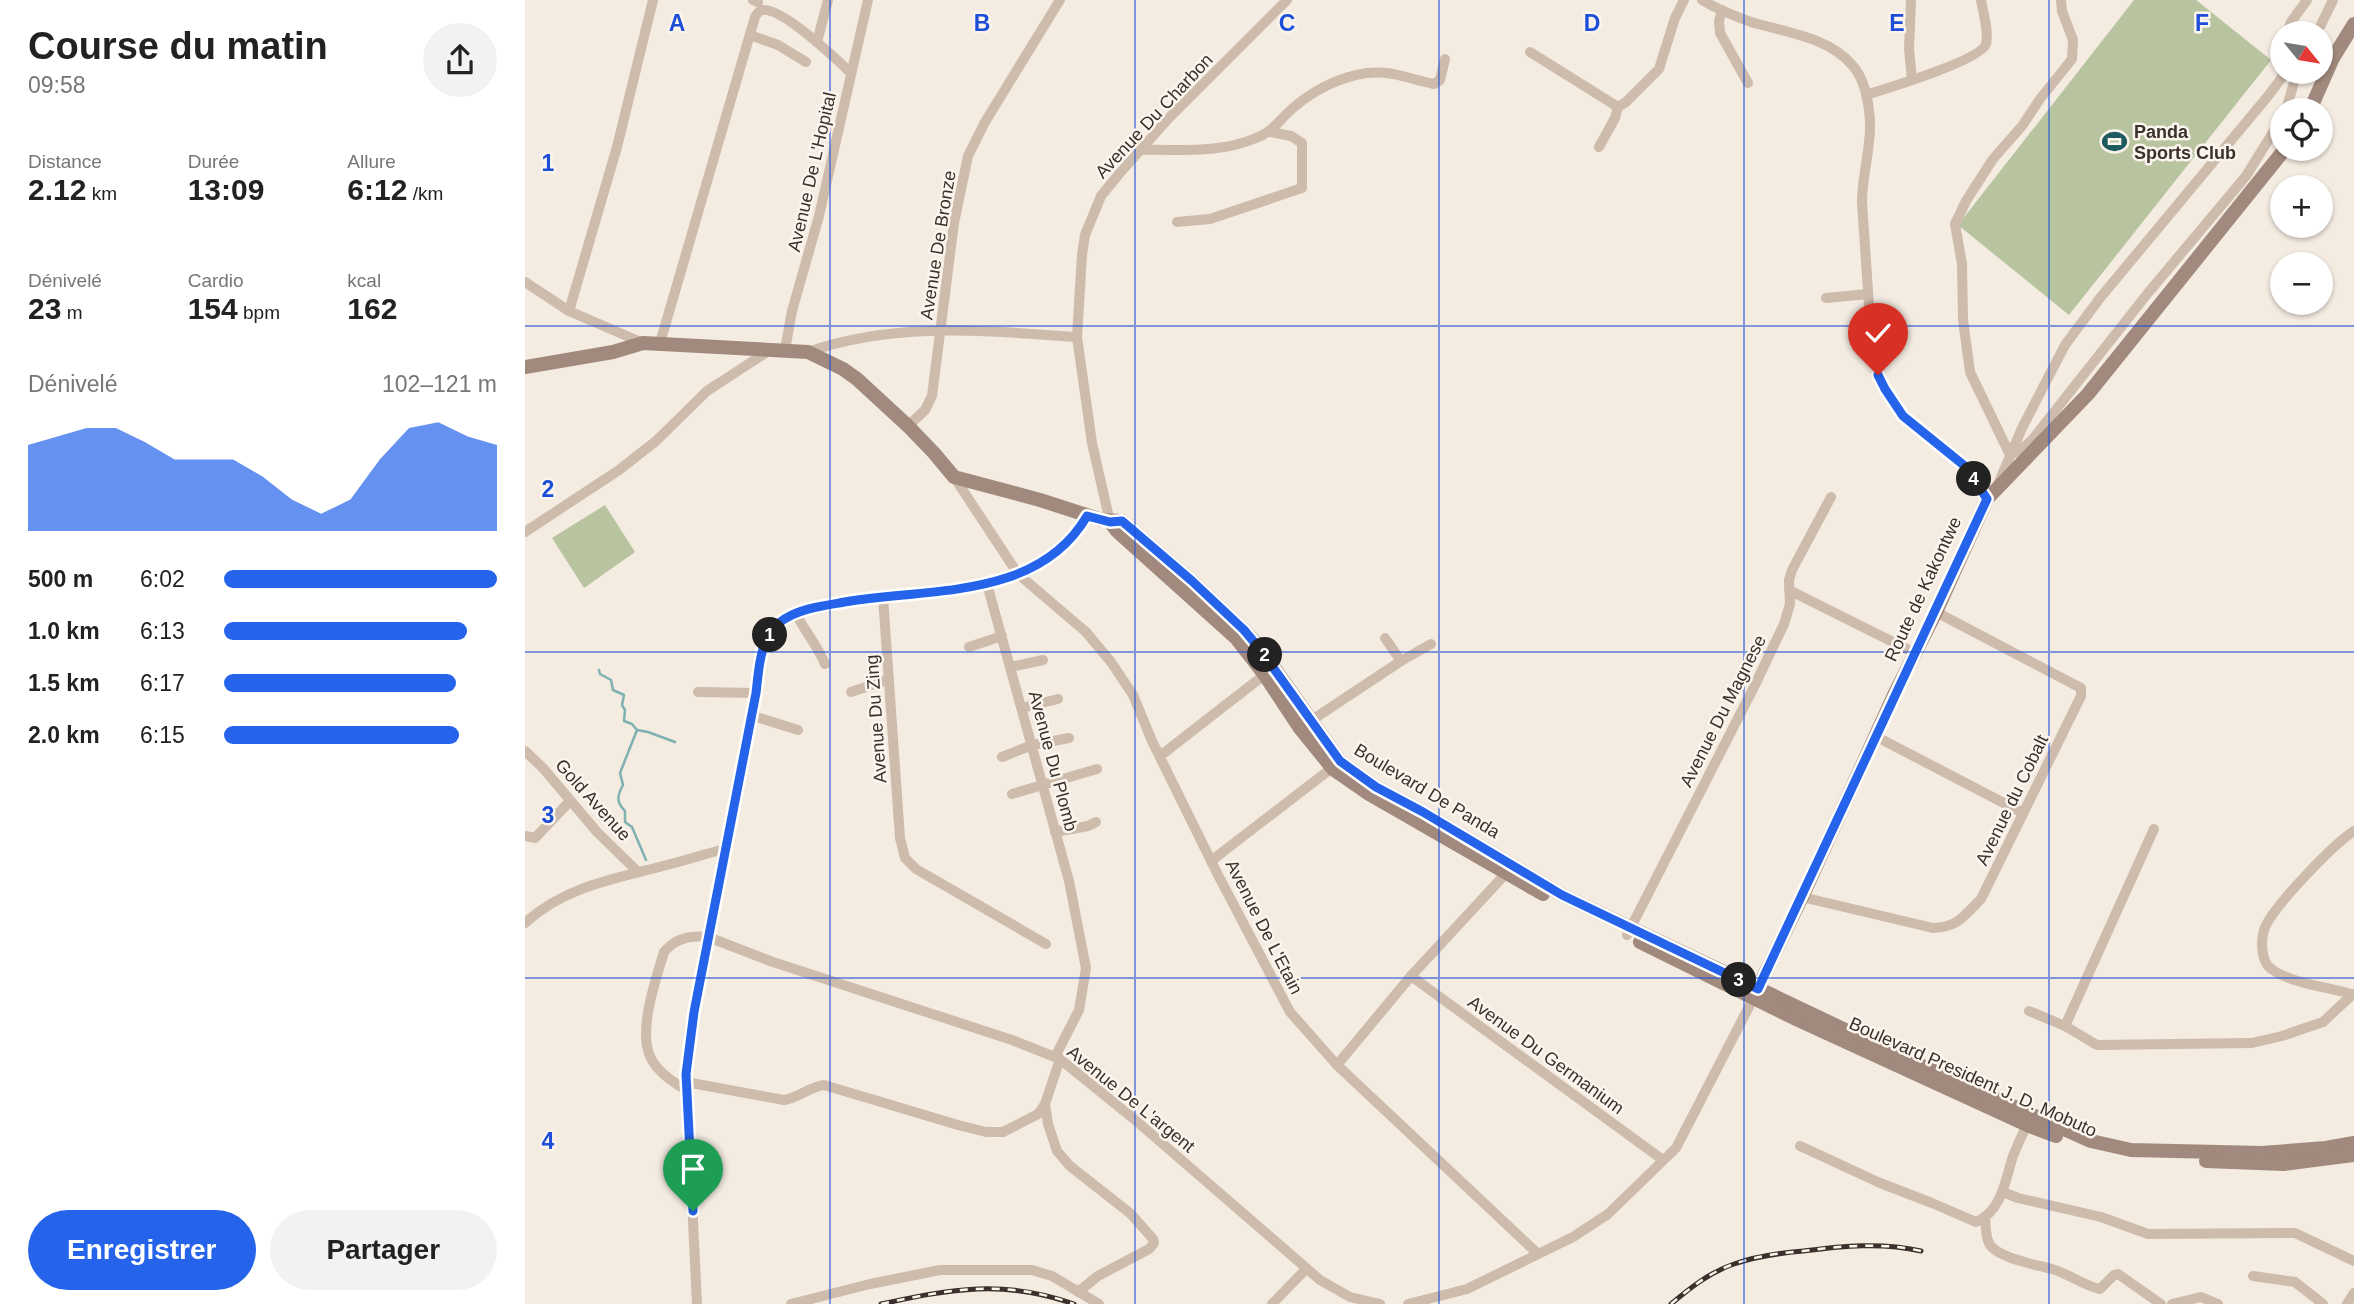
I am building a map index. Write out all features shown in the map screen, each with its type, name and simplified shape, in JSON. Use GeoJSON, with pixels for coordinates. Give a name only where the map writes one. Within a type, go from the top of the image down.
{"type":"FeatureCollection","features":[{"type":"Feature","properties":{"kind":"street"},"geometry":{"type":"LineString","coordinates":[[569,311],[617,147],[653,0]]}},
{"type":"Feature","properties":{"kind":"street"},"geometry":{"type":"LineString","coordinates":[[817,42],[828,0]]}},
{"type":"Feature","properties":{"kind":"street","name":"Avenue De L'Hopital"},"geometry":{"type":"LineString","coordinates":[[778,350],[820,216],[868,0]]}},
{"type":"Feature","properties":{"kind":"street","name":"Avenue De Bronze"},"geometry":{"type":"LineString","coordinates":[[908,426],[925,410],[935,386],[954,223],[972,145],[1059,0]]}},
{"type":"Feature","properties":{"kind":"street","name":"Avenue Du Charbon"},"geometry":{"type":"LineString","coordinates":[[1110,522],[1092,443],[1077,337],[1082,255],[1086,235],[1101,196],[1139,150],[1287,0]]}},
{"type":"Feature","properties":{"kind":"street"},"geometry":{"type":"LineString","coordinates":[[1598,147],[1615,118],[1618,107],[1659,69],[1675,18],[1684,0]]}},
{"type":"Feature","properties":{"kind":"street"},"geometry":{"type":"LineString","coordinates":[[1702,0],[1722,10],[1827,46],[1854,66],[1866,95],[1870,125],[1862,181],[1862,202],[1873,357],[1885,389],[1903,416],[1966,467],[1987,499]]}},
{"type":"Feature","properties":{"kind":"street"},"geometry":{"type":"LineString","coordinates":[[1911,0],[1909,49],[1912,80]]}},
{"type":"Feature","properties":{"kind":"street"},"geometry":{"type":"LineString","coordinates":[[1866,95],[1973,56],[1985,47],[1987,41],[1981,0]]}},
{"type":"Feature","properties":{"kind":"street"},"geometry":{"type":"LineString","coordinates":[[2010,455],[1971,372],[1963,320],[1962,264],[1955,224],[1966,201],[1993,159],[2072,60],[2073,40],[2062,11],[2061,0]]}},
{"type":"Feature","properties":{"kind":"street"},"geometry":{"type":"LineString","coordinates":[[2292,21],[2307,0]]}},
{"type":"Feature","properties":{"kind":"street"},"geometry":{"type":"LineString","coordinates":[[2322,21],[2333,0]]}},
{"type":"Feature","properties":{"kind":"street"},"geometry":{"type":"LineString","coordinates":[[757,4],[817,42],[851,73]]}},
{"type":"Feature","properties":{"kind":"street"},"geometry":{"type":"LineString","coordinates":[[660,343],[757,4]]}},
{"type":"Feature","properties":{"kind":"street"},"geometry":{"type":"LineString","coordinates":[[1722,10],[1720,33],[1748,83]]}},
{"type":"Feature","properties":{"kind":"street"},"geometry":{"type":"LineString","coordinates":[[2315,98],[2333,58],[2354,24]]}},
{"type":"Feature","properties":{"kind":"street"},"geometry":{"type":"LineString","coordinates":[[750,35],[778,45],[806,62]]}},
{"type":"Feature","properties":{"kind":"street"},"geometry":{"type":"LineString","coordinates":[[1530,52],[1618,107]]}},
{"type":"Feature","properties":{"kind":"street"},"geometry":{"type":"LineString","coordinates":[[1139,150],[1211,150],[1235,146],[1271,132],[1281,119],[1304,99],[1346,78],[1358,74],[1387,73],[1434,85],[1440,80],[1445,59]]}},
{"type":"Feature","properties":{"kind":"street"},"geometry":{"type":"LineString","coordinates":[[1998,486],[2044,382],[2065,345],[2100,298],[2278,84]]}},
{"type":"Feature","properties":{"kind":"street"},"geometry":{"type":"LineString","coordinates":[[1177,222],[1210,219],[1301,188],[1302,143],[1291,136],[1271,132]]}},
{"type":"Feature","properties":{"kind":"street"},"geometry":{"type":"LineString","coordinates":[[2010,455],[2032,440],[2154,285],[2246,176],[2270,137]]}},
{"type":"Feature","properties":{"kind":"street","name":"Route de Kakontwe"},"geometry":{"type":"LineString","coordinates":[[1755,994],[1987,499],[2088,394],[2275,161]]}},
{"type":"Feature","properties":{"kind":"street"},"geometry":{"type":"LineString","coordinates":[[525,282],[569,311],[643,343]]}},
{"type":"Feature","properties":{"kind":"street"},"geometry":{"type":"LineString","coordinates":[[1826,298],[1868,294]]}},
{"type":"Feature","properties":{"kind":"street"},"geometry":{"type":"LineString","coordinates":[[525,367],[613,352],[643,343],[808,352],[856,338],[902,332],[1077,337]]}},
{"type":"Feature","properties":{"kind":"street"},"geometry":{"type":"LineString","coordinates":[[525,533],[619,470],[656,441],[707,391],[778,350]]}},
{"type":"Feature","properties":{"kind":"street"},"geometry":{"type":"LineString","coordinates":[[808,352],[857,379],[908,426],[954,477]]}},
{"type":"Feature","properties":{"kind":"street","name":"Boulevard De Panda"},"geometry":{"type":"LineString","coordinates":[[954,477],[1040,500],[1087,516],[1110,522],[1122,521],[1152,554],[1244,630],[1305,724],[1336,765],[1423,812],[1509,869],[1755,994]]}},
{"type":"Feature","properties":{"kind":"street","name":"Avenue De L'Etain"},"geometry":{"type":"LineString","coordinates":[[954,477],[1018,574],[1086,632],[1133,695],[1211,860],[1290,1012],[1337,1065],[1538,1254]]}},
{"type":"Feature","properties":{"kind":"street","name":"Avenue Du Magnese"},"geometry":{"type":"LineString","coordinates":[[1629,931],[1755,687],[1784,624],[1790,604],[1792,570],[1831,497]]}},
{"type":"Feature","properties":{"kind":"street"},"geometry":{"type":"LineString","coordinates":[[697,1304],[686,1086],[694,1012],[765,643],[779,623],[796,614],[828,605],[987,584],[1018,574],[1056,553],[1075,534],[1087,516]]}},
{"type":"Feature","properties":{"kind":"street","name":"Avenue Du Plomb"},"geometry":{"type":"LineString","coordinates":[[987,584],[1069,881],[1083,948],[1086,977],[1079,1010],[1058,1058],[1045,1104]]}},
{"type":"Feature","properties":{"kind":"street"},"geometry":{"type":"LineString","coordinates":[[1789,590],[1915,653]]}},
{"type":"Feature","properties":{"kind":"street","name":"Avenue Du Zing"},"geometry":{"type":"LineString","coordinates":[[883,597],[899,838],[905,858],[916,869],[1046,944]]}},
{"type":"Feature","properties":{"kind":"street","name":"Avenue du Cobalt"},"geometry":{"type":"LineString","coordinates":[[1802,897],[1933,928],[1956,924],[1981,900],[2081,696],[2081,688],[1936,612]]}},
{"type":"Feature","properties":{"kind":"street"},"geometry":{"type":"LineString","coordinates":[[796,614],[818,646],[825,664]]}},
{"type":"Feature","properties":{"kind":"street"},"geometry":{"type":"LineString","coordinates":[[969,647],[1002,636]]}},
{"type":"Feature","properties":{"kind":"street"},"geometry":{"type":"LineString","coordinates":[[1385,638],[1401,661]]}},
{"type":"Feature","properties":{"kind":"street"},"geometry":{"type":"LineString","coordinates":[[1305,724],[1431,644]]}},
{"type":"Feature","properties":{"kind":"street"},"geometry":{"type":"LineString","coordinates":[[1011,667],[1043,660]]}},
{"type":"Feature","properties":{"kind":"street"},"geometry":{"type":"LineString","coordinates":[[1160,756],[1269,671]]}},
{"type":"Feature","properties":{"kind":"street"},"geometry":{"type":"LineString","coordinates":[[851,692],[889,680]]}},
{"type":"Feature","properties":{"kind":"street"},"geometry":{"type":"LineString","coordinates":[[698,692],[756,693]]}},
{"type":"Feature","properties":{"kind":"street"},"geometry":{"type":"LineString","coordinates":[[1022,708],[1058,699]]}},
{"type":"Feature","properties":{"kind":"street"},"geometry":{"type":"LineString","coordinates":[[750,715],[798,730]]}},
{"type":"Feature","properties":{"kind":"street"},"geometry":{"type":"LineString","coordinates":[[1875,736],[2023,813]]}},
{"type":"Feature","properties":{"kind":"street"},"geometry":{"type":"LineString","coordinates":[[1002,757],[1032,745],[1069,738]]}},
{"type":"Feature","properties":{"kind":"street","name":"Gold Avenue"},"geometry":{"type":"LineString","coordinates":[[525,751],[543,768],[597,832],[637,871]]}},
{"type":"Feature","properties":{"kind":"street"},"geometry":{"type":"LineString","coordinates":[[1211,860],[1336,765]]}},
{"type":"Feature","properties":{"kind":"street"},"geometry":{"type":"LineString","coordinates":[[1012,794],[1097,769]]}},
{"type":"Feature","properties":{"kind":"street"},"geometry":{"type":"LineString","coordinates":[[525,836],[535,838],[570,801]]}},
{"type":"Feature","properties":{"kind":"street"},"geometry":{"type":"LineString","coordinates":[[1055,832],[1088,826],[1096,821]]}},
{"type":"Feature","properties":{"kind":"street"},"geometry":{"type":"LineString","coordinates":[[2065,1026],[2154,829]]}},
{"type":"Feature","properties":{"kind":"street"},"geometry":{"type":"LineString","coordinates":[[2353,995],[2281,975],[2266,964],[2262,948],[2265,928],[2282,904],[2322,858],[2354,831]]}},
{"type":"Feature","properties":{"kind":"street"},"geometry":{"type":"LineString","coordinates":[[525,922],[554,900],[637,871],[725,849]]}},
{"type":"Feature","properties":{"kind":"street"},"geometry":{"type":"LineString","coordinates":[[1337,1065],[1411,976],[1509,869]]}},
{"type":"Feature","properties":{"kind":"street"},"geometry":{"type":"LineString","coordinates":[[708,937],[678,940],[664,952],[647,1020],[646,1040],[651,1059],[667,1076],[686,1086],[784,1100],[824,1084],[986,1132],[1003,1132],[1017,1126],[1038,1114],[1045,1104]]}},
{"type":"Feature","properties":{"kind":"street","name":"Avenue De L'argent"},"geometry":{"type":"LineString","coordinates":[[708,937],[770,961],[1012,1040],[1058,1058],[1134,1119],[1306,1269],[1338,1292],[1380,1304]]}},
{"type":"Feature","properties":{"kind":"street","name":"Avenue Du Germanium"},"geometry":{"type":"LineString","coordinates":[[1411,976],[1663,1160]]}},
{"type":"Feature","properties":{"kind":"street"},"geometry":{"type":"LineString","coordinates":[[1408,1304],[1467,1289],[1573,1237],[1608,1214],[1676,1148],[1755,994]]}},
{"type":"Feature","properties":{"kind":"street","name":"Boulevard President J. D. Mobuto"},"geometry":{"type":"LineString","coordinates":[[1755,994],[1958,1088],[2091,1141],[2131,1150],[2262,1153],[2283,1157],[2354,1143]]}},
{"type":"Feature","properties":{"kind":"street"},"geometry":{"type":"LineString","coordinates":[[2029,1011],[2065,1026],[2097,1045],[2252,1043],[2323,1022],[2353,995]]}},
{"type":"Feature","properties":{"kind":"street","name":"Boulevard President J. D. Mobuto"},"geometry":{"type":"LineString","coordinates":[[1958,1088],[2027,1125],[2098,1152],[2133,1157],[2354,1155]]}},
{"type":"Feature","properties":{"kind":"street"},"geometry":{"type":"LineString","coordinates":[[1045,1104],[1057,1151],[1070,1166],[1131,1214],[1154,1243],[1149,1249],[1098,1276],[1077,1292]]}},
{"type":"Feature","properties":{"kind":"street"},"geometry":{"type":"LineString","coordinates":[[1800,1146],[1880,1184],[1976,1222],[1993,1211],[2003,1192],[2014,1153],[2027,1125]]}},
{"type":"Feature","properties":{"kind":"street"},"geometry":{"type":"LineString","coordinates":[[2003,1192],[2018,1198],[2101,1217],[2148,1234],[2295,1233],[2354,1261]]}},
{"type":"Feature","properties":{"kind":"street"},"geometry":{"type":"LineString","coordinates":[[1985,1218],[1987,1237],[1991,1247],[1998,1251],[2058,1270],[2089,1287],[2100,1289],[2118,1274],[2161,1304]]}},
{"type":"Feature","properties":{"kind":"street"},"geometry":{"type":"LineString","coordinates":[[1272,1304],[1306,1269]]}},
{"type":"Feature","properties":{"kind":"street"},"geometry":{"type":"LineString","coordinates":[[791,1304],[940,1270],[1032,1270],[1052,1276],[1099,1304]]}},
{"type":"Feature","properties":{"kind":"street"},"geometry":{"type":"LineString","coordinates":[[2253,1276],[2295,1282],[2323,1304]]}},
{"type":"Feature","properties":{"kind":"street"},"geometry":{"type":"LineString","coordinates":[[2172,1304],[2201,1297],[2218,1304]]}},
{"type":"Feature","properties":{"kind":"green space","name":"Panda Sports Club"},"geometry":{"type":"Polygon","coordinates":[[[2134,0],[2196,0],[2270,59],[2069,315],[1958,225],[2134,0]]]}},
{"type":"Feature","properties":{"kind":"green space"},"geometry":{"type":"Polygon","coordinates":[[[605,505],[635,552],[584,588],[552,538],[605,505]]]}},
{"type":"Feature","properties":{"kind":"waterway"},"geometry":{"type":"LineString","coordinates":[[599,670],[600,674],[611,680],[613,690],[624,695],[624,721],[637,730],[620,773],[623,785],[618,799],[625,811],[625,822],[632,827],[646,860]]}},
{"type":"Feature","properties":{"kind":"waterway"},"geometry":{"type":"LineString","coordinates":[[637,730],[675,742]]}},
{"type":"Feature","properties":{"kind":"railway"},"geometry":{"type":"LineString","coordinates":[[1671,1304],[1717,1271],[1760,1257],[1862,1246],[1891,1246],[1921,1251]]}},
{"type":"Feature","properties":{"kind":"railway"},"geometry":{"type":"LineString","coordinates":[[881,1304],[931,1294],[977,1289],[1024,1291],[1074,1304]]}},
{"type":"Feature","properties":{"kind":"place","name":"Panda Sports Club"},"geometry":{"type":"Point","coordinates":[2114,142]}},
{"type":"Feature","properties":{"kind":"route"},"geometry":{"type":"LineString","coordinates":[[693,1211],[686,1074],[694,1012],[756,693],[761,654],[771,632],[788,617],[809,609],[847,601],[987,584],[1018,574],[1041,564],[1056,553],[1075,534],[1087,516],[1110,522],[1122,521],[1192,581],[1244,630],[1259,648],[1340,761],[1376,787],[1562,895],[1758,989],[1987,499],[1966,467],[1903,416],[1878,375]]}}]}
